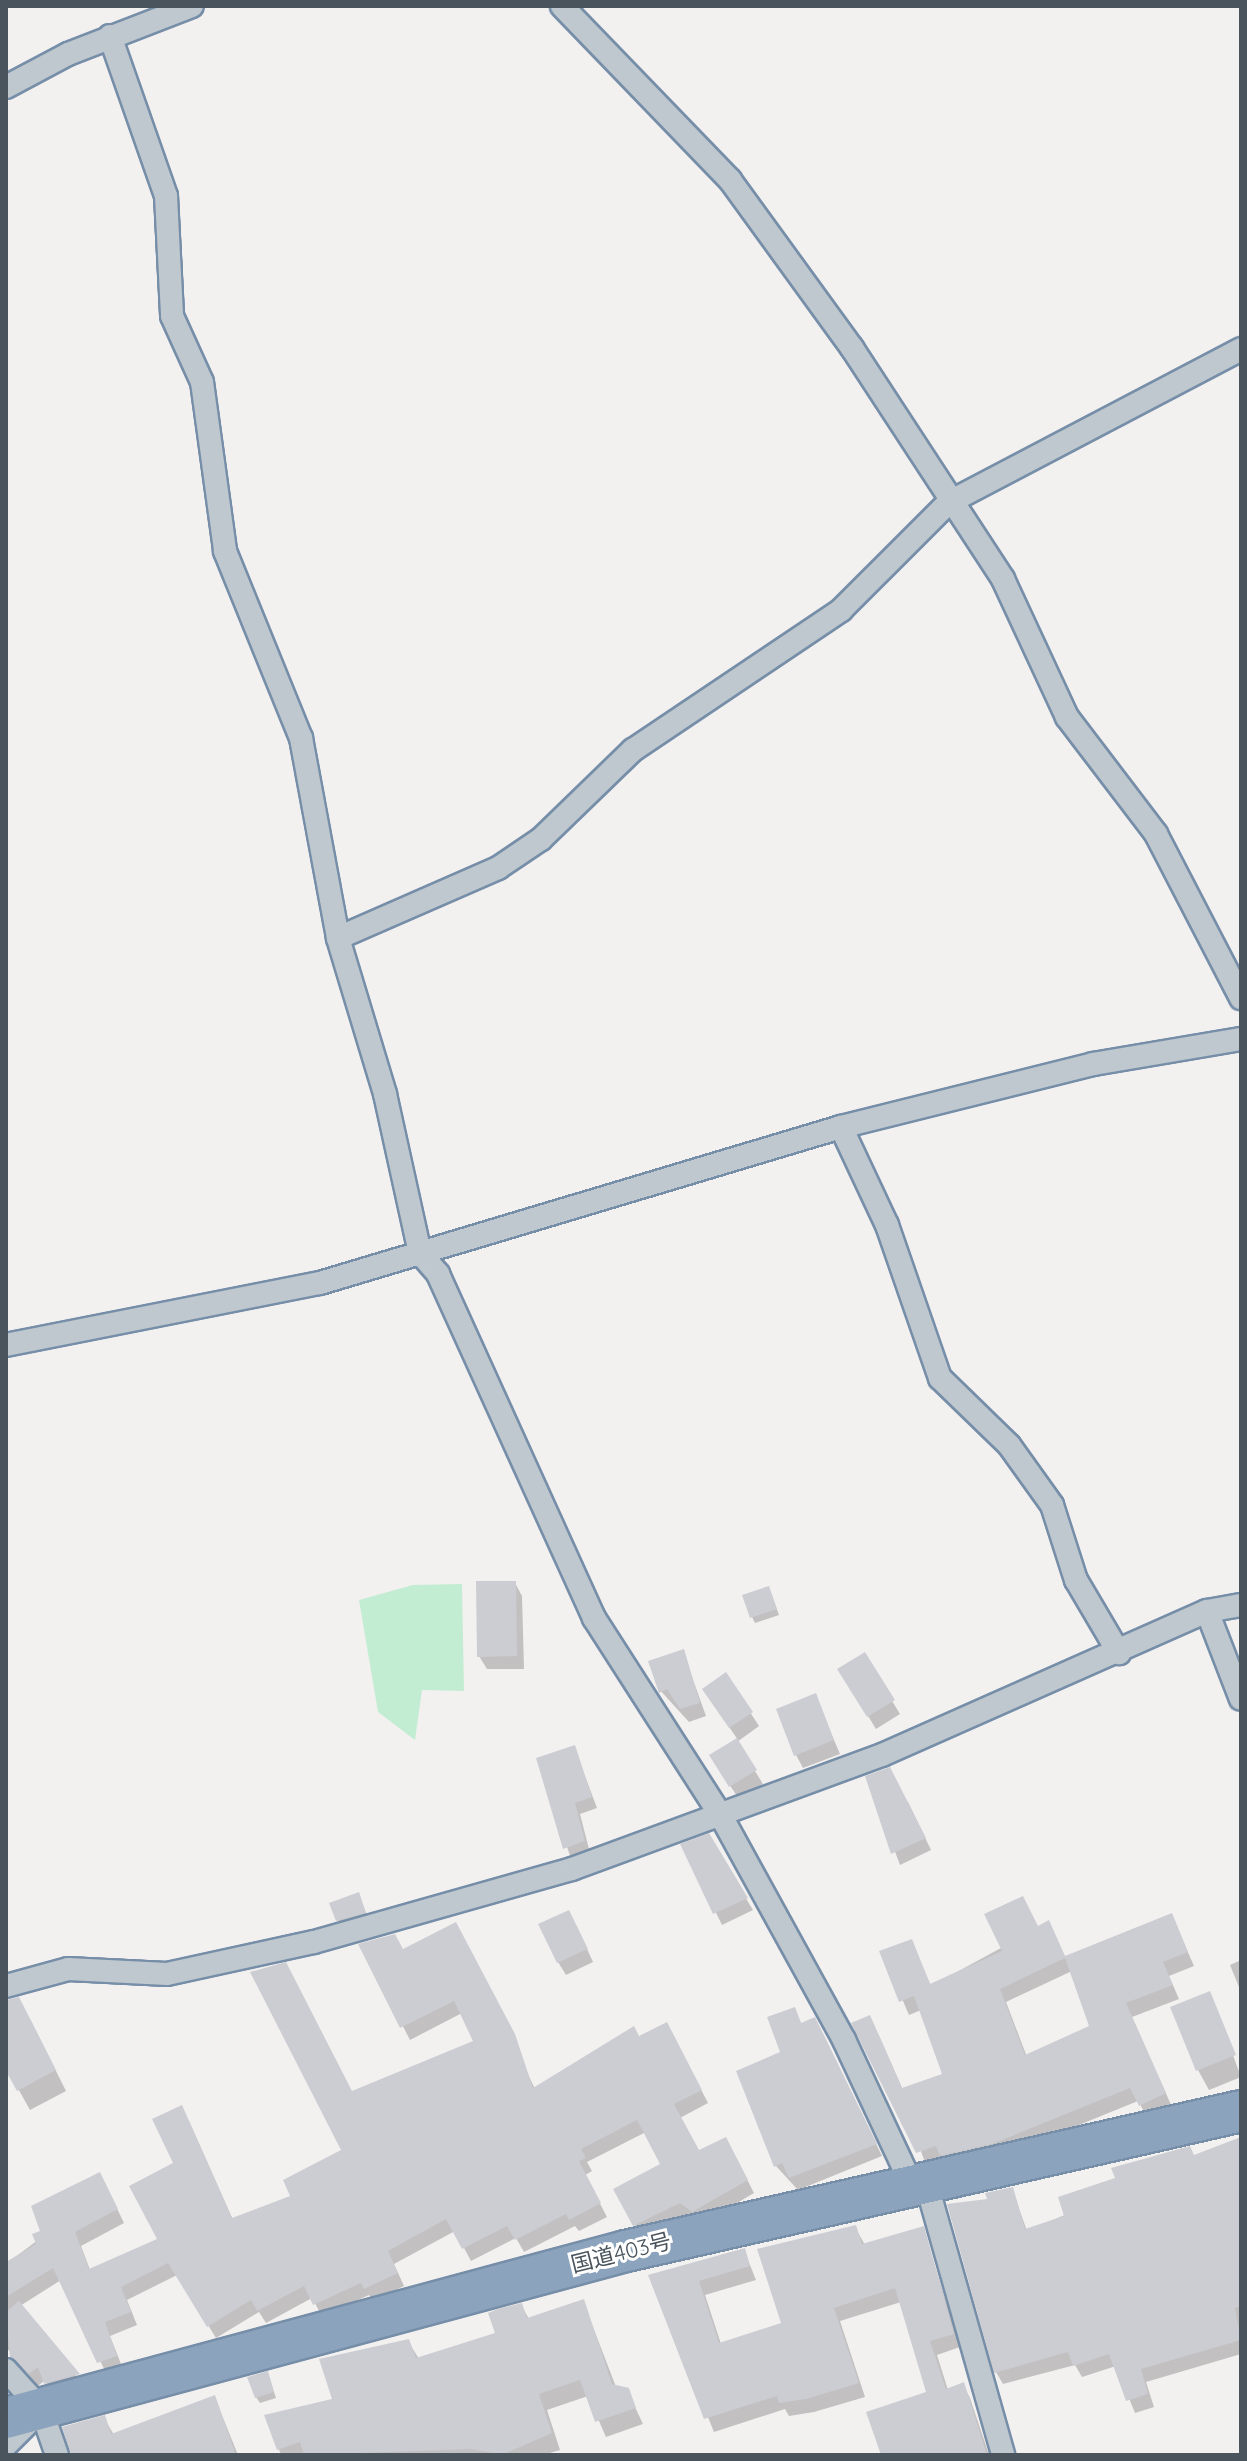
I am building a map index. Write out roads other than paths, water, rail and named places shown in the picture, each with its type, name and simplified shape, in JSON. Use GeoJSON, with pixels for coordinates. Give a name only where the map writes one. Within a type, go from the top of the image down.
{"type":"FeatureCollection","features":[{"type":"Feature","properties":{"kind":"highway","name":"国道403号"},"geometry":{"type":"LineString","coordinates":[[24,2414],[626,2251],[1241,2111]]}},
{"type":"Feature","properties":{"kind":"street"},"geometry":{"type":"LineString","coordinates":[[6,87],[110,36],[192,6]]}},
{"type":"Feature","properties":{"kind":"street"},"geometry":{"type":"LineString","coordinates":[[562,6],[730,180],[852,348],[948,503],[1003,579],[1033,655],[1082,741],[1116,773],[1156,834],[1241,998]]}},
{"type":"Feature","properties":{"kind":"street"},"geometry":{"type":"LineString","coordinates":[[110,36],[166,196],[172,316],[202,382],[225,551],[301,738],[338,938],[385,1094],[420,1253],[438,1274],[594,1618],[721,1816],[919,2184],[1003,2455]]}},
{"type":"Feature","properties":{"kind":"street"},"geometry":{"type":"LineString","coordinates":[[338,938],[498,868],[541,839],[633,750],[841,610],[948,503],[1241,349]]}},
{"type":"Feature","properties":{"kind":"street"},"geometry":{"type":"LineString","coordinates":[[6,1345],[202,1311],[420,1253],[841,1127],[1093,1064],[1241,1039]]}},
{"type":"Feature","properties":{"kind":"street"},"geometry":{"type":"LineString","coordinates":[[841,1127],[887,1225],[940,1378],[1009,1445],[1052,1505],[1076,1580],[1119,1653]]}},
{"type":"Feature","properties":{"kind":"street"},"geometry":{"type":"LineString","coordinates":[[6,1986],[68,1969],[167,1974],[314,1942],[572,1869],[721,1816],[1119,1653],[1207,1611],[1241,1605]]}},
{"type":"Feature","properties":{"kind":"street"},"geometry":{"type":"LineString","coordinates":[[1207,1611],[1241,1699]]}},
{"type":"Feature","properties":{"kind":"street"},"geometry":{"type":"LineString","coordinates":[[6,2370],[24,2414],[57,2455]]}},
{"type":"Feature","properties":{"kind":"street"},"geometry":{"type":"LineString","coordinates":[[6,2445],[24,2414]]}}]}
